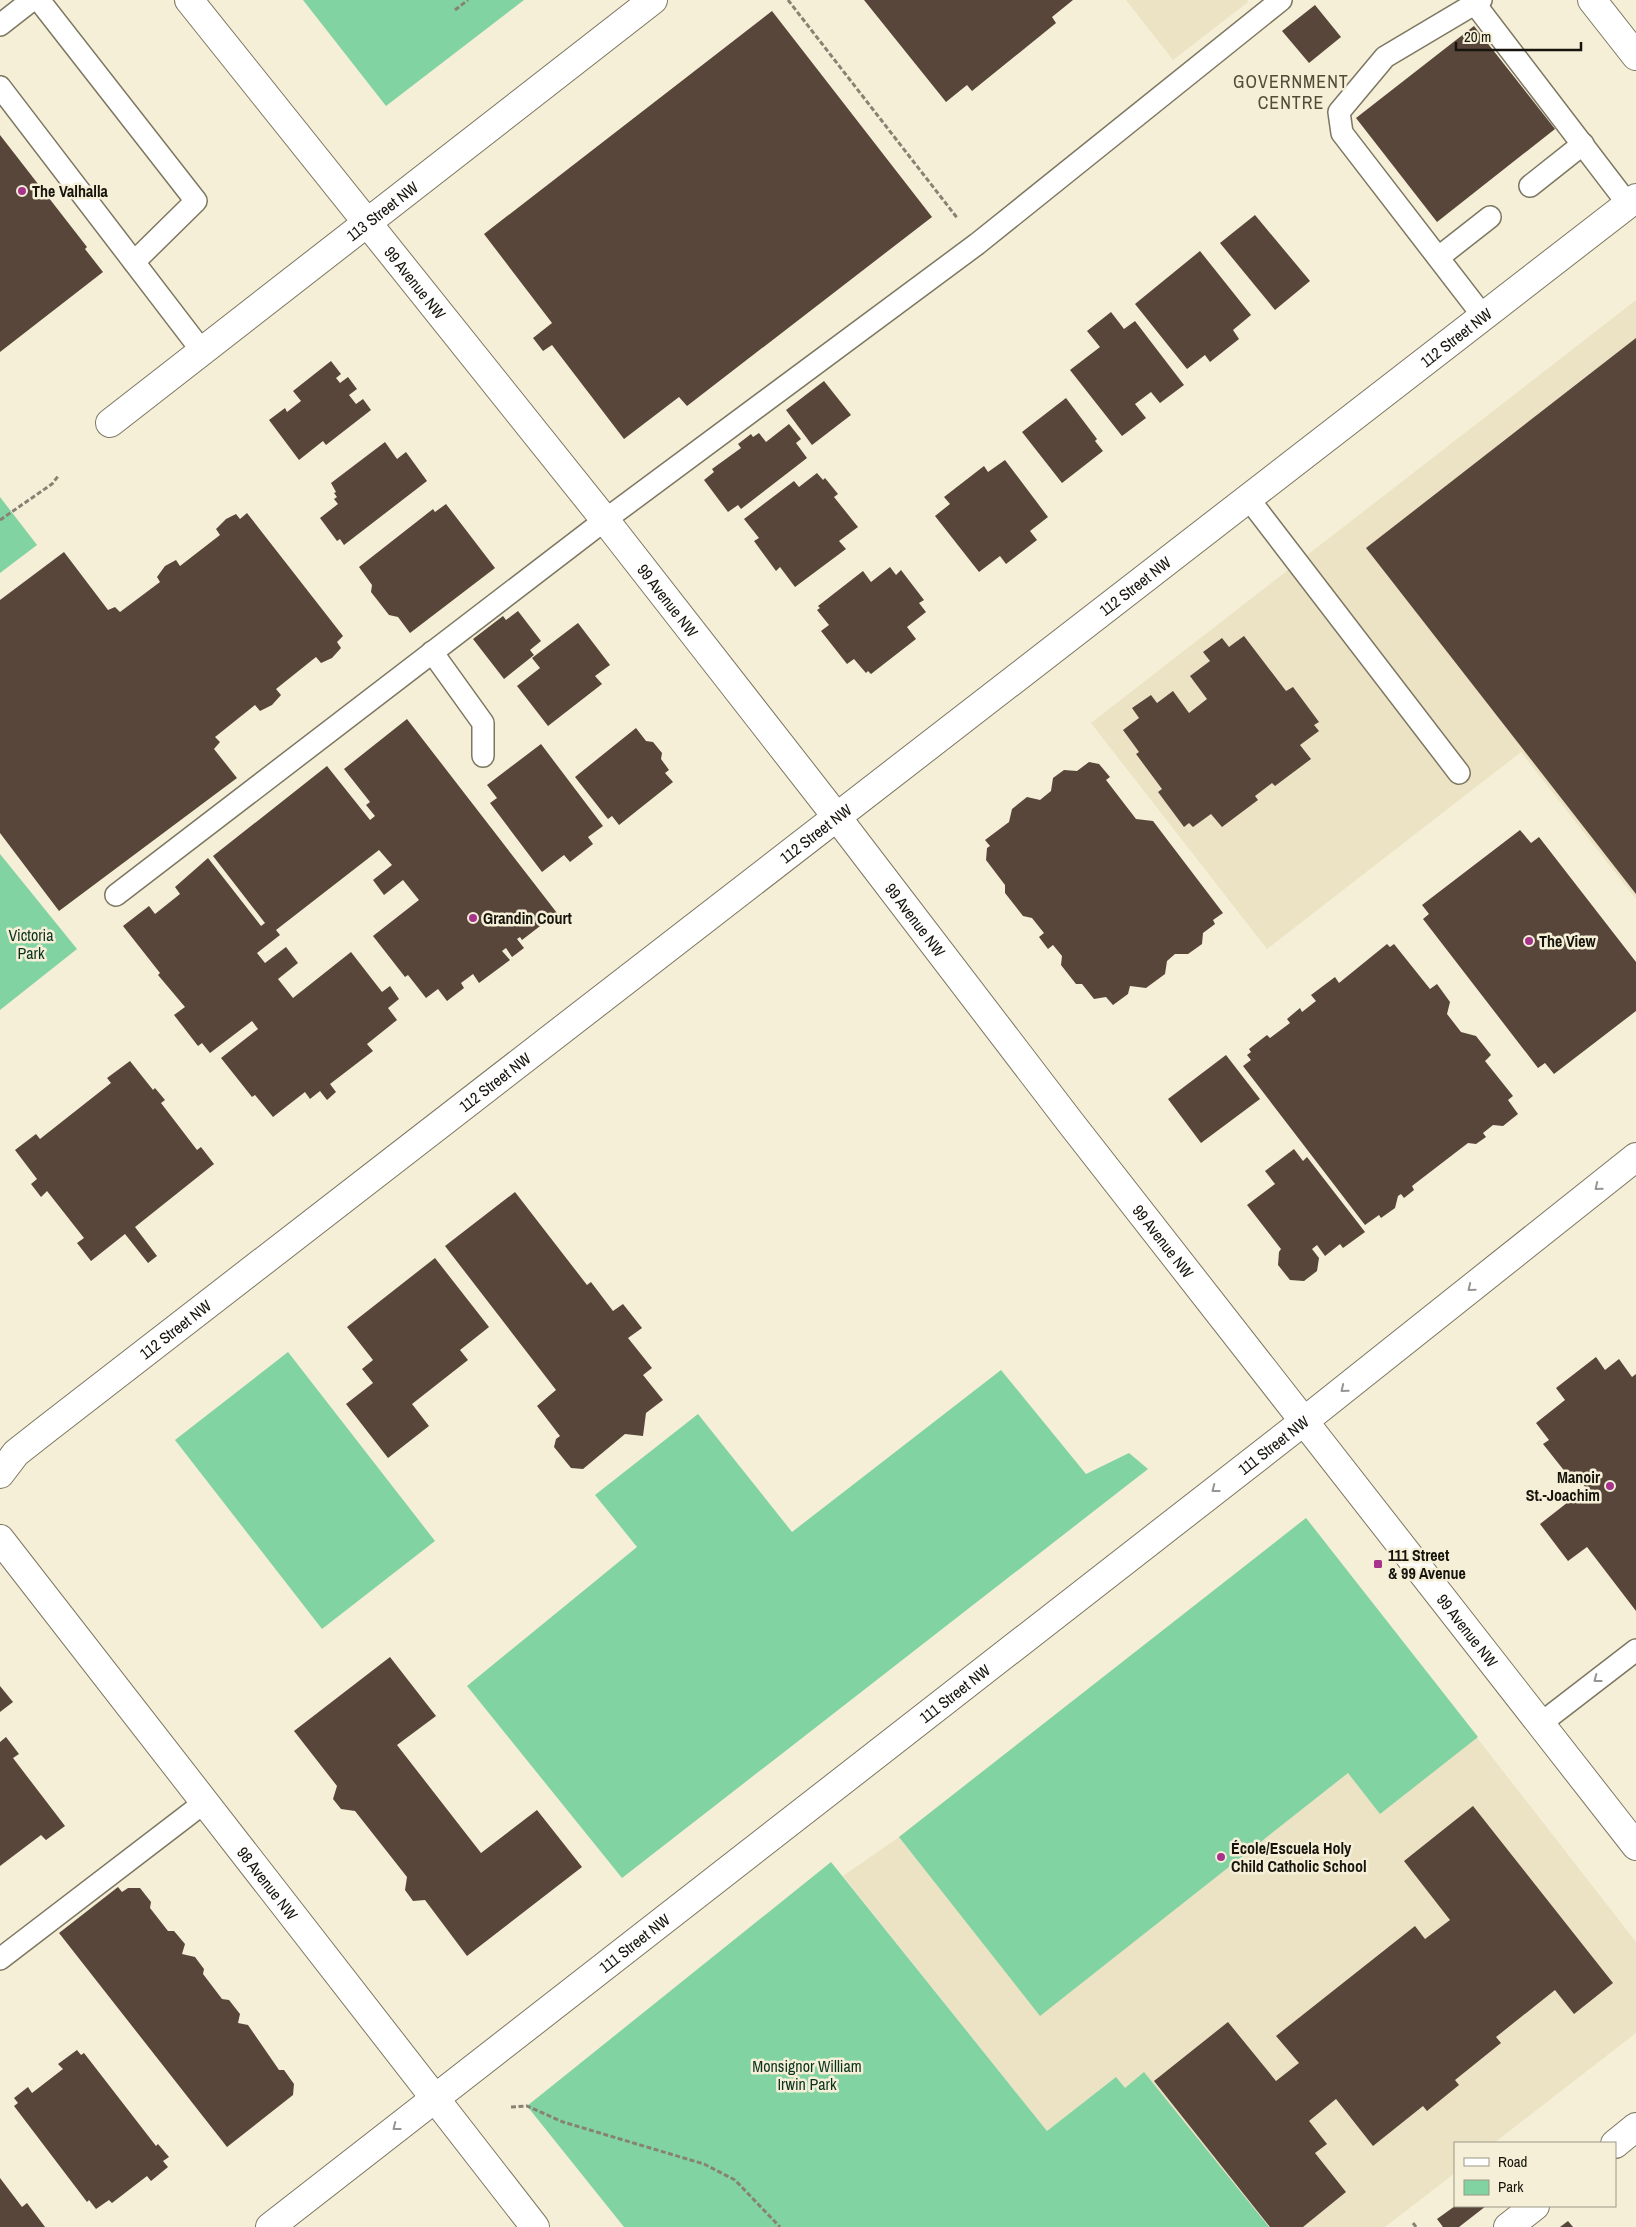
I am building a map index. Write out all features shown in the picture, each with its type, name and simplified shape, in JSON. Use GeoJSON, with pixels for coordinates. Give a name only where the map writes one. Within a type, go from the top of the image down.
{"type":"FeatureCollection","features":[{"type":"Feature","properties":{"kind":"street","name":"99 Avenue NW"},"geometry":{"type":"LineString","coordinates":[[189,0],[605,520],[836,816],[1303,1422],[1636,1846]]}},
{"type":"Feature","properties":{"kind":"street","name":"113 Street NW"},"geometry":{"type":"LineString","coordinates":[[110,423],[653,0]]}},
{"type":"Feature","properties":{"kind":"street"},"geometry":{"type":"LineString","coordinates":[[1592,0],[1636,56]]}},
{"type":"Feature","properties":{"kind":"street","name":"112 Street NW"},"geometry":{"type":"LineString","coordinates":[[0,1474],[23,1447],[1632,201]]}},
{"type":"Feature","properties":{"kind":"street","name":"111 Street NW"},"geometry":{"type":"LineString","coordinates":[[270,2227],[434,2097],[1303,1422],[1636,1157]]}},
{"type":"Feature","properties":{"kind":"street","name":"98 Avenue NW"},"geometry":{"type":"LineString","coordinates":[[0,1539],[535,2227]]}},
{"type":"Feature","properties":{"kind":"street"},"geometry":{"type":"LineString","coordinates":[[1616,2143],[1636,2127]]}},
{"type":"Feature","properties":{"kind":"street"},"geometry":{"type":"LineString","coordinates":[[1508,2227],[1534,2207]]}},
{"type":"Feature","properties":{"kind":"lane"},"geometry":{"type":"LineString","coordinates":[[0,25],[32,0]]}},
{"type":"Feature","properties":{"kind":"lane"},"geometry":{"type":"LineString","coordinates":[[39,0],[196,201],[134,262]]}},
{"type":"Feature","properties":{"kind":"lane"},"geometry":{"type":"LineString","coordinates":[[116,895],[605,520],[977,244],[1281,0]]}},
{"type":"Feature","properties":{"kind":"lane"},"geometry":{"type":"LineString","coordinates":[[1483,316],[1342,133],[1339,112],[1385,56],[1478,2],[1584,144],[1632,201]]}},
{"type":"Feature","properties":{"kind":"lane"},"geometry":{"type":"LineString","coordinates":[[0,88],[202,351]]}},
{"type":"Feature","properties":{"kind":"lane"},"geometry":{"type":"LineString","coordinates":[[1530,186],[1584,144]]}},
{"type":"Feature","properties":{"kind":"lane"},"geometry":{"type":"LineString","coordinates":[[1439,258],[1490,218]]}},
{"type":"Feature","properties":{"kind":"lane"},"geometry":{"type":"LineString","coordinates":[[1248,498],[1459,773]]}},
{"type":"Feature","properties":{"kind":"lane"},"geometry":{"type":"LineString","coordinates":[[432,652],[483,723],[483,756]]}},
{"type":"Feature","properties":{"kind":"lane"},"geometry":{"type":"LineString","coordinates":[[1540,1724],[1636,1650]]}},
{"type":"Feature","properties":{"kind":"lane"},"geometry":{"type":"LineString","coordinates":[[0,1959],[205,1802]]}},
{"type":"Feature","properties":{"kind":"path"},"geometry":{"type":"LineString","coordinates":[[455,10],[468,0]]}},
{"type":"Feature","properties":{"kind":"path"},"geometry":{"type":"LineString","coordinates":[[788,0],[977,244]]}},
{"type":"Feature","properties":{"kind":"path"},"geometry":{"type":"LineString","coordinates":[[0,520],[52,484],[58,475]]}},
{"type":"Feature","properties":{"kind":"path"},"geometry":{"type":"LineString","coordinates":[[511,2107],[527,2106],[563,2122],[704,2164],[735,2180],[780,2227]]}},
{"type":"Feature","properties":{"kind":"path"},"geometry":{"type":"LineString","coordinates":[[773,2218],[777,2227]]}},
{"type":"Feature","properties":{"kind":"path"},"geometry":{"type":"LineString","coordinates":[[1413,2223],[1416,2227]]}},
{"type":"Feature","properties":{"kind":"shaded area"},"geometry":{"type":"Polygon","coordinates":[[[1126,0],[1247,0],[1248,2],[1173,60],[1126,0]]]}},
{"type":"Feature","properties":{"kind":"shaded area"},"geometry":{"type":"Polygon","coordinates":[[[1636,300],[1636,899],[1521,752],[1267,949],[1091,723],[1636,300]]]}},
{"type":"Feature","properties":{"kind":"shaded area","name":"École/Escuela Holy Child Catholic School"},"geometry":{"type":"Polygon","coordinates":[[[1306,1518],[1636,1942],[1636,2033],[1495,2142],[1454,2142],[1454,2174],[1385,2227],[1267,2227],[1124,2088],[1116,2077],[1047,2131],[843,1876],[899,1837],[1306,1518]]]}},
{"type":"Feature","properties":{"kind":"green space"},"geometry":{"type":"Polygon","coordinates":[[[303,0],[524,0],[386,106],[303,0]]]}},
{"type":"Feature","properties":{"kind":"green space"},"geometry":{"type":"Polygon","coordinates":[[[0,497],[37,545],[0,573],[0,497]]]}},
{"type":"Feature","properties":{"kind":"green space","name":"Victoria Park"},"geometry":{"type":"Polygon","coordinates":[[[0,854],[77,949],[0,1010],[0,854]]]}},
{"type":"Feature","properties":{"kind":"green space"},"geometry":{"type":"Polygon","coordinates":[[[288,1352],[435,1541],[322,1629],[175,1440],[288,1352]]]}},
{"type":"Feature","properties":{"kind":"green space"},"geometry":{"type":"Polygon","coordinates":[[[1001,1370],[1086,1474],[1129,1453],[1148,1469],[622,1878],[467,1686],[637,1547],[595,1495],[698,1414],[792,1532],[1001,1370]]]}},
{"type":"Feature","properties":{"kind":"green space"},"geometry":{"type":"Polygon","coordinates":[[[1306,1518],[1478,1737],[1380,1814],[1348,1773],[1040,2016],[899,1837],[1306,1518]]]}},
{"type":"Feature","properties":{"kind":"green space","name":"Monsignor William Irwin Park"},"geometry":{"type":"Polygon","coordinates":[[[831,1862],[1047,2131],[1116,2077],[1125,2088],[1144,2072],[1269,2227],[624,2227],[527,2106],[831,1862]]]}},
{"type":"Feature","properties":{"kind":"building"},"geometry":{"type":"Polygon","coordinates":[[[864,0],[1073,0],[1052,17],[1056,23],[972,91],[967,85],[946,102],[864,0]]]}},
{"type":"Feature","properties":{"kind":"building"},"geometry":{"type":"Polygon","coordinates":[[[1315,5],[1341,37],[1309,63],[1282,31],[1315,5]]]}},
{"type":"Feature","properties":{"kind":"building"},"geometry":{"type":"Polygon","coordinates":[[[772,11],[932,217],[687,406],[679,397],[624,439],[552,345],[543,351],[533,338],[552,323],[484,234],[772,11]]]}},
{"type":"Feature","properties":{"kind":"building"},"geometry":{"type":"Polygon","coordinates":[[[1474,26],[1555,129],[1437,222],[1356,118],[1474,26]]]}},
{"type":"Feature","properties":{"kind":"building","name":"The Valhalla"},"geometry":{"type":"Polygon","coordinates":[[[0,135],[87,247],[85,249],[103,272],[0,352],[0,135]]]}},
{"type":"Feature","properties":{"kind":"building"},"geometry":{"type":"Polygon","coordinates":[[[1255,215],[1310,281],[1275,310],[1220,243],[1255,215]]]}},
{"type":"Feature","properties":{"kind":"building"},"geometry":{"type":"Polygon","coordinates":[[[1200,251],[1251,315],[1233,330],[1239,339],[1210,362],[1205,355],[1187,369],[1135,304],[1200,251]]]}},
{"type":"Feature","properties":{"kind":"building"},"geometry":{"type":"Polygon","coordinates":[[[1111,312],[1124,329],[1135,321],[1184,385],[1160,403],[1151,392],[1135,404],[1146,418],[1122,436],[1070,370],[1100,347],[1087,331],[1111,312]]]}},
{"type":"Feature","properties":{"kind":"building"},"geometry":{"type":"Polygon","coordinates":[[[1636,338],[1636,894],[1366,548],[1636,338]]]}},
{"type":"Feature","properties":{"kind":"building"},"geometry":{"type":"Polygon","coordinates":[[[331,361],[341,374],[336,378],[340,383],[348,377],[357,389],[349,395],[356,404],[363,399],[371,410],[326,445],[323,441],[299,460],[269,420],[285,408],[287,412],[301,401],[293,391],[331,361]]]}},
{"type":"Feature","properties":{"kind":"building"},"geometry":{"type":"Polygon","coordinates":[[[824,381],[851,415],[812,445],[786,410],[824,381]]]}},
{"type":"Feature","properties":{"kind":"building"},"geometry":{"type":"Polygon","coordinates":[[[1066,398],[1097,439],[1095,441],[1103,451],[1062,483],[1022,432],[1066,398]]]}},
{"type":"Feature","properties":{"kind":"building"},"geometry":{"type":"Polygon","coordinates":[[[789,424],[801,439],[796,443],[807,458],[741,509],[738,505],[728,512],[704,480],[714,472],[712,469],[741,448],[738,444],[751,434],[753,437],[759,433],[766,442],[789,424]]]}},
{"type":"Feature","properties":{"kind":"building"},"geometry":{"type":"Polygon","coordinates":[[[385,442],[397,459],[406,452],[427,481],[344,545],[340,539],[337,541],[320,518],[338,504],[334,499],[337,497],[331,483],[385,442]]]}},
{"type":"Feature","properties":{"kind":"building"},"geometry":{"type":"Polygon","coordinates":[[[1005,460],[1048,517],[1030,531],[1037,540],[1006,564],[1000,556],[979,572],[935,516],[950,504],[944,497],[984,466],[988,472],[1005,460]]]}},
{"type":"Feature","properties":{"kind":"building"},"geometry":{"type":"Polygon","coordinates":[[[817,473],[823,480],[825,478],[838,494],[834,497],[858,527],[839,541],[846,549],[795,587],[780,567],[776,571],[754,541],[759,538],[744,519],[794,481],[799,487],[817,473]]]}},
{"type":"Feature","properties":{"kind":"building"},"geometry":{"type":"Polygon","coordinates":[[[446,504],[495,568],[410,633],[398,617],[389,615],[371,592],[372,585],[359,567],[433,509],[435,512],[446,504]]]}},
{"type":"Feature","properties":{"kind":"building"},"geometry":{"type":"Polygon","coordinates":[[[247,513],[343,636],[337,642],[341,648],[332,658],[321,663],[316,657],[276,689],[281,695],[272,705],[260,711],[255,705],[215,737],[220,742],[214,749],[237,778],[59,911],[0,833],[0,600],[64,552],[108,610],[115,607],[120,612],[160,582],[157,577],[165,566],[176,560],[180,566],[220,535],[216,529],[226,519],[236,514],[240,519],[247,513]]]}},
{"type":"Feature","properties":{"kind":"building"},"geometry":{"type":"Polygon","coordinates":[[[890,567],[896,575],[901,570],[924,600],[919,603],[926,612],[907,627],[916,639],[871,674],[868,671],[866,673],[854,659],[847,664],[821,631],[829,625],[817,610],[820,608],[818,606],[863,571],[871,582],[890,567]]]}},
{"type":"Feature","properties":{"kind":"building"},"geometry":{"type":"Polygon","coordinates":[[[518,611],[541,641],[530,650],[534,655],[504,679],[473,639],[503,616],[506,620],[518,611]]]}},
{"type":"Feature","properties":{"kind":"building"},"geometry":{"type":"Polygon","coordinates":[[[578,623],[610,665],[595,676],[602,684],[548,726],[517,686],[540,668],[532,658],[578,623]]]}},
{"type":"Feature","properties":{"kind":"building"},"geometry":{"type":"Polygon","coordinates":[[[1244,636],[1286,691],[1293,687],[1319,722],[1314,725],[1319,731],[1300,745],[1311,759],[1275,786],[1272,783],[1255,796],[1258,800],[1222,827],[1211,814],[1193,827],[1189,823],[1184,827],[1158,792],[1162,789],[1136,754],[1139,752],[1123,730],[1139,718],[1132,708],[1151,695],[1157,703],[1173,691],[1189,713],[1207,699],[1190,676],[1210,661],[1203,652],[1222,638],[1229,647],[1244,636]]]}},
{"type":"Feature","properties":{"kind":"building","name":"Grandin Court"},"geometry":{"type":"Polygon","coordinates":[[[407,719],[557,913],[522,940],[520,937],[517,939],[524,948],[512,957],[506,948],[502,951],[510,960],[479,983],[473,974],[461,983],[464,988],[447,1001],[438,989],[426,998],[408,975],[405,977],[373,936],[419,900],[403,880],[384,895],[373,880],[392,865],[379,850],[276,930],[280,935],[257,953],[265,963],[286,947],[298,963],[278,979],[293,998],[351,952],[382,992],[390,986],[399,999],[388,1008],[397,1020],[367,1044],[373,1051],[330,1084],[336,1092],[327,1100],[320,1091],[310,1099],[305,1092],[273,1117],[255,1095],[252,1097],[221,1058],[258,1029],[252,1021],[210,1053],[202,1043],[198,1046],[174,1015],[185,1007],[158,975],[160,973],[123,926],[149,906],[155,914],[180,894],[175,887],[208,858],[261,926],[265,923],[213,856],[327,766],[370,820],[375,816],[366,805],[370,802],[344,769],[407,719]]]}},
{"type":"Feature","properties":{"kind":"building"},"geometry":{"type":"Polygon","coordinates":[[[636,728],[646,741],[653,742],[662,753],[661,759],[669,770],[665,773],[673,782],[619,825],[612,816],[608,819],[575,777],[636,728]]]}},
{"type":"Feature","properties":{"kind":"building"},"geometry":{"type":"Polygon","coordinates":[[[541,744],[603,826],[588,837],[593,844],[570,862],[564,855],[542,872],[490,803],[497,798],[487,785],[541,744]]]}},
{"type":"Feature","properties":{"kind":"building"},"geometry":{"type":"Polygon","coordinates":[[[1089,762],[1099,764],[1110,777],[1106,780],[1136,819],[1153,821],[1223,913],[1213,920],[1215,924],[1203,933],[1202,944],[1188,954],[1175,954],[1167,961],[1165,974],[1146,988],[1130,986],[1128,994],[1113,1005],[1106,997],[1094,999],[1082,984],[1076,984],[1061,965],[1062,956],[1053,945],[1048,949],[1039,937],[1044,933],[1032,918],[1023,916],[1005,893],[1005,885],[986,860],[987,848],[990,846],[985,840],[1009,822],[1012,809],[1027,797],[1040,800],[1051,791],[1053,778],[1064,770],[1077,771],[1089,762]]]}},
{"type":"Feature","properties":{"kind":"building","name":"The View"},"geometry":{"type":"Polygon","coordinates":[[[1520,830],[1531,843],[1539,837],[1636,962],[1636,1011],[1554,1074],[1545,1063],[1538,1068],[1423,919],[1429,914],[1422,905],[1520,830]]]}},
{"type":"Feature","properties":{"kind":"building"},"geometry":{"type":"Polygon","coordinates":[[[1387,944],[1390,947],[1394,944],[1430,989],[1437,984],[1450,1002],[1447,1014],[1461,1032],[1476,1036],[1491,1055],[1485,1061],[1513,1096],[1508,1100],[1518,1114],[1503,1126],[1493,1125],[1483,1133],[1486,1137],[1476,1144],[1468,1143],[1412,1186],[1414,1190],[1404,1198],[1401,1194],[1398,1196],[1395,1208],[1381,1218],[1379,1215],[1365,1225],[1243,1066],[1251,1060],[1247,1055],[1251,1052],[1249,1049],[1267,1035],[1270,1038],[1290,1023],[1287,1019],[1300,1008],[1302,1012],[1316,1001],[1311,995],[1335,977],[1339,983],[1387,944]]]}},
{"type":"Feature","properties":{"kind":"building"},"geometry":{"type":"Polygon","coordinates":[[[1226,1055],[1260,1099],[1201,1143],[1168,1099],[1226,1055]]]}},
{"type":"Feature","properties":{"kind":"building"},"geometry":{"type":"Polygon","coordinates":[[[130,1061],[153,1090],[155,1088],[165,1100],[161,1103],[197,1150],[201,1147],[214,1164],[135,1227],[157,1256],[148,1263],[125,1234],[91,1261],[77,1243],[84,1238],[47,1191],[41,1197],[31,1184],[37,1179],[15,1150],[36,1134],[40,1139],[111,1083],[107,1078],[130,1061]]]}},
{"type":"Feature","properties":{"kind":"building"},"geometry":{"type":"Polygon","coordinates":[[[1294,1149],[1303,1161],[1307,1157],[1365,1232],[1343,1248],[1340,1244],[1325,1256],[1317,1245],[1312,1249],[1319,1258],[1317,1271],[1304,1281],[1290,1280],[1278,1265],[1281,1249],[1247,1205],[1275,1184],[1265,1171],[1294,1149]]]}},
{"type":"Feature","properties":{"kind":"building"},"geometry":{"type":"Polygon","coordinates":[[[515,1192],[587,1285],[591,1282],[613,1311],[623,1304],[642,1328],[628,1338],[652,1368],[643,1375],[663,1400],[646,1413],[643,1436],[625,1434],[583,1469],[571,1468],[554,1447],[556,1439],[560,1436],[537,1406],[556,1390],[445,1246],[515,1192]]]}},
{"type":"Feature","properties":{"kind":"building"},"geometry":{"type":"Polygon","coordinates":[[[435,1258],[489,1327],[460,1350],[468,1360],[412,1404],[429,1426],[388,1458],[346,1404],[373,1383],[362,1369],[373,1360],[347,1327],[435,1258]]]}},
{"type":"Feature","properties":{"kind":"building","name":"Manoir St.-Joachim"},"geometry":{"type":"Polygon","coordinates":[[[1596,1357],[1605,1370],[1619,1359],[1632,1377],[1636,1374],[1636,1611],[1587,1547],[1568,1561],[1540,1524],[1586,1488],[1579,1479],[1574,1483],[1543,1444],[1549,1440],[1536,1423],[1565,1400],[1556,1388],[1596,1357]]]}},
{"type":"Feature","properties":{"kind":"building"},"geometry":{"type":"Polygon","coordinates":[[[390,1657],[436,1716],[397,1745],[481,1853],[537,1810],[582,1867],[467,1956],[425,1900],[413,1901],[405,1890],[407,1877],[355,1811],[341,1809],[333,1799],[337,1786],[294,1731],[390,1657]]]}},
{"type":"Feature","properties":{"kind":"building"},"geometry":{"type":"Polygon","coordinates":[[[0,1686],[13,1702],[0,1712],[0,1686]]]}},
{"type":"Feature","properties":{"kind":"building"},"geometry":{"type":"Polygon","coordinates":[[[6,1737],[19,1754],[13,1758],[65,1826],[46,1840],[41,1835],[0,1866],[0,1742],[6,1737]]]}},
{"type":"Feature","properties":{"kind":"building"},"geometry":{"type":"Polygon","coordinates":[[[1473,1806],[1613,1983],[1574,2014],[1555,1990],[1496,2037],[1501,2043],[1455,2080],[1459,2085],[1427,2111],[1423,2106],[1373,2146],[1336,2099],[1309,2121],[1327,2144],[1315,2153],[1346,2192],[1303,2227],[1270,2227],[1154,2081],[1228,2022],[1276,2081],[1299,2063],[1276,2036],[1415,1926],[1425,1939],[1450,1920],[1404,1861],[1473,1806]]]}},
{"type":"Feature","properties":{"kind":"building"},"geometry":{"type":"Polygon","coordinates":[[[118,1887],[122,1892],[128,1888],[140,1888],[151,1902],[150,1908],[168,1931],[174,1931],[185,1944],[182,1954],[195,1957],[204,1969],[203,1974],[222,1999],[229,2000],[240,2014],[238,2023],[248,2025],[279,2070],[284,2070],[294,2084],[293,2095],[227,2147],[59,1933],[118,1887]]]}},
{"type":"Feature","properties":{"kind":"building"},"geometry":{"type":"Polygon","coordinates":[[[77,2050],[81,2055],[84,2053],[156,2146],[158,2144],[169,2157],[163,2161],[168,2167],[151,2181],[147,2176],[112,2203],[109,2200],[96,2209],[89,2200],[87,2202],[14,2106],[18,2103],[14,2098],[28,2087],[32,2093],[63,2069],[58,2064],[77,2050]]]}},
{"type":"Feature","properties":{"kind":"building"},"geometry":{"type":"Polygon","coordinates":[[[0,2178],[22,2207],[27,2203],[45,2227],[0,2227],[0,2178]]]}},
{"type":"Feature","properties":{"kind":"building"},"geometry":{"type":"Polygon","coordinates":[[[1454,2207],[1485,2207],[1459,2227],[1443,2227],[1437,2219],[1454,2207]]]}},
{"type":"Feature","properties":{"kind":"building"},"geometry":{"type":"Polygon","coordinates":[[[1568,2221],[1573,2227],[1560,2227],[1568,2221]]]}},
{"type":"Feature","properties":{"kind":"place","name":"The Valhalla"},"geometry":{"type":"Point","coordinates":[22,191]}},
{"type":"Feature","properties":{"kind":"place","name":"Grandin Court"},"geometry":{"type":"Point","coordinates":[473,918]}},
{"type":"Feature","properties":{"kind":"place","name":"The View"},"geometry":{"type":"Point","coordinates":[1529,941]}},
{"type":"Feature","properties":{"kind":"place","name":"Manoir St.-Joachim"},"geometry":{"type":"Point","coordinates":[1610,1486]}},
{"type":"Feature","properties":{"kind":"place","name":"111 Street & 99 Avenue"},"geometry":{"type":"Point","coordinates":[1378,1564]}},
{"type":"Feature","properties":{"kind":"place","name":"École/Escuela Holy Child Catholic School"},"geometry":{"type":"Point","coordinates":[1221,1857]}},
{"type":"Feature","properties":{"kind":"district","name":"GOVERNMENT CENTRE"},"geometry":{"type":"Point","coordinates":[1291,92]}}]}
